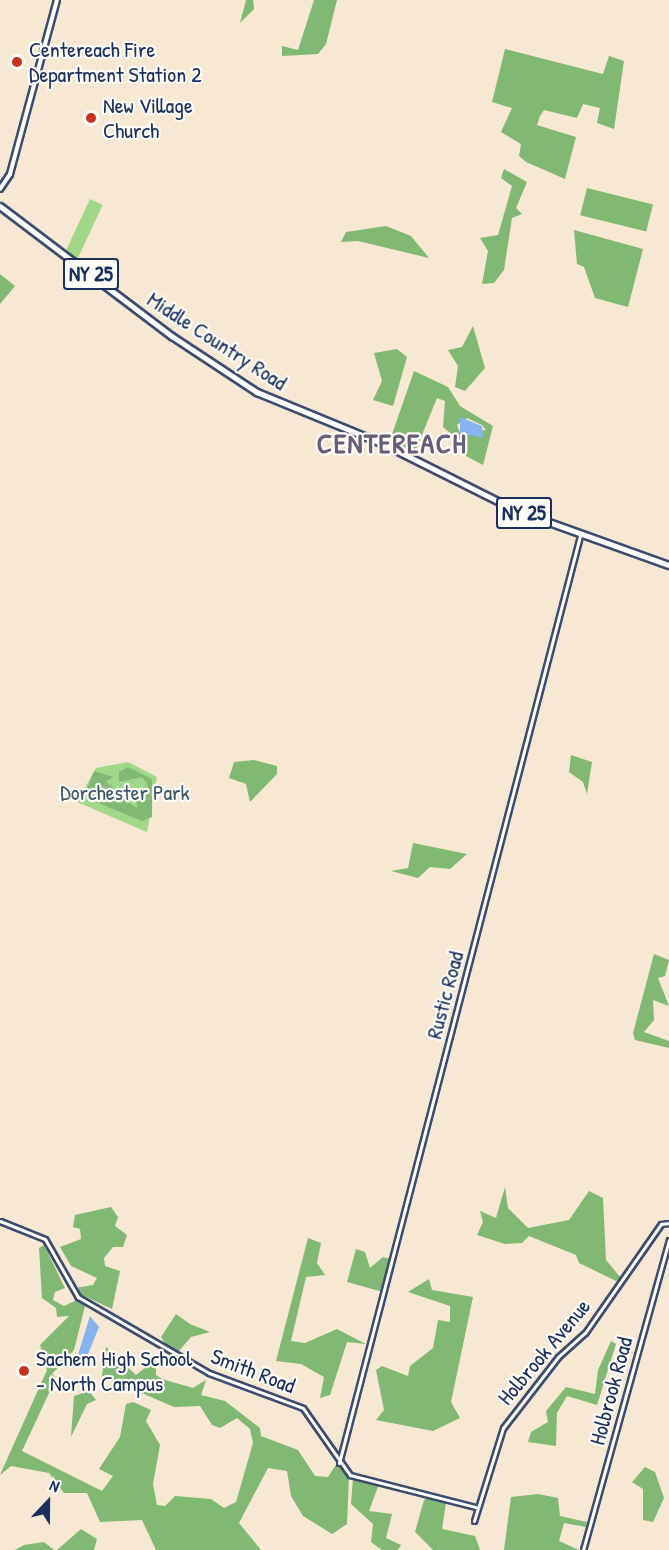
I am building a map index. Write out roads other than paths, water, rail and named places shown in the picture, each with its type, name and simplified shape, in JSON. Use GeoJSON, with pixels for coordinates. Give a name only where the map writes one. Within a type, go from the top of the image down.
{"type":"FeatureCollection","features":[{"type":"Feature","properties":{"kind":"main road"},"geometry":{"type":"LineString","coordinates":[[0,189],[10,174],[57,0]]}},
{"type":"Feature","properties":{"kind":"main road","name":"Middle Country Road"},"geometry":{"type":"LineString","coordinates":[[0,206],[172,336],[258,392],[580,536],[669,565]]}},
{"type":"Feature","properties":{"kind":"street","name":"Rustic Road"},"geometry":{"type":"LineString","coordinates":[[339,1463],[580,536]]}},
{"type":"Feature","properties":{"kind":"street","name":"Smith Road"},"geometry":{"type":"LineString","coordinates":[[0,1221],[45,1239],[78,1298],[209,1373],[303,1408],[319,1425],[339,1463]]}},
{"type":"Feature","properties":{"kind":"street","name":"Holbrook Avenue"},"geometry":{"type":"LineString","coordinates":[[474,1521],[476,1507],[502,1428],[558,1358],[585,1332],[662,1224],[669,1223]]}},
{"type":"Feature","properties":{"kind":"street","name":"Holbrook Road"},"geometry":{"type":"LineString","coordinates":[[583,1550],[669,1240]]}},
{"type":"Feature","properties":{"kind":"street"},"geometry":{"type":"LineString","coordinates":[[339,1463],[350,1474],[476,1507]]}},
{"type":"Feature","properties":{"kind":"water"},"geometry":{"type":"Polygon","coordinates":[[[460,417],[482,426],[483,438],[460,433],[460,417]]]}},
{"type":"Feature","properties":{"kind":"water"},"geometry":{"type":"Polygon","coordinates":[[[90,1316],[99,1327],[84,1364],[77,1358],[90,1316]]]}},
{"type":"Feature","properties":{"kind":"place","name":"Centereach Fire Department Station 2"},"geometry":{"type":"Point","coordinates":[17,62]}},
{"type":"Feature","properties":{"kind":"place","name":"New Village Church"},"geometry":{"type":"Point","coordinates":[91,118]}},
{"type":"Feature","properties":{"kind":"place","name":"Sachem High School - North Campus"},"geometry":{"type":"Point","coordinates":[24,1371]}},
{"type":"Feature","properties":{"kind":"district","name":"CENTEREACH"},"geometry":{"type":"Point","coordinates":[392,443]}},
{"type":"Feature","properties":{"kind":"park label","name":"Dorchester Park"},"geometry":{"type":"Point","coordinates":[125,793]}}]}
